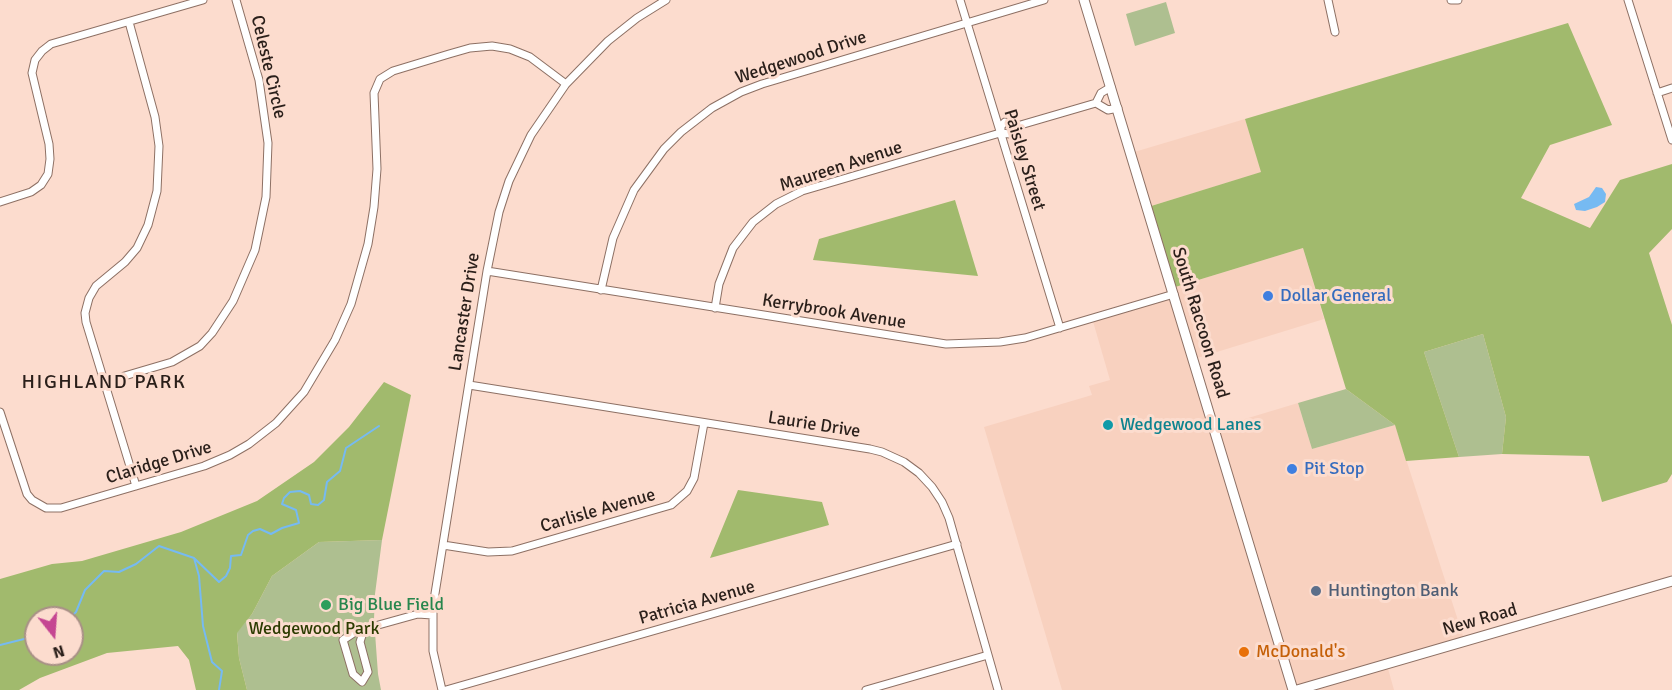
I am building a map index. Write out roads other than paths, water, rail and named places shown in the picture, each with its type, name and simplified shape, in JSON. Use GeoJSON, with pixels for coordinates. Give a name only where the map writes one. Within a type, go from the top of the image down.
{"type":"FeatureCollection","features":[{"type":"Feature","properties":{"kind":"street"},"geometry":{"type":"LineString","coordinates":[[0,201],[31,192],[41,185],[48,174],[49,144],[33,81],[33,65],[38,56],[51,45],[203,0]]}},
{"type":"Feature","properties":{"kind":"street","name":"Celeste Circle"},"geometry":{"type":"LineString","coordinates":[[104,382],[172,362],[200,346],[225,315],[244,279],[255,250],[266,197],[268,143],[259,80],[236,0]]}},
{"type":"Feature","properties":{"kind":"street","name":"Lancaster Drive"},"geometry":{"type":"LineString","coordinates":[[444,690],[433,651],[432,615],[487,271],[495,226],[509,181],[531,135],[566,84],[608,41],[666,0]]}},
{"type":"Feature","properties":{"kind":"street","name":"Paisley Street"},"geometry":{"type":"LineString","coordinates":[[960,0],[1060,328]]}},
{"type":"Feature","properties":{"kind":"street","name":"Wedgewood Drive"},"geometry":{"type":"LineString","coordinates":[[601,290],[613,238],[634,190],[664,149],[700,117],[726,100],[762,84],[1044,0]]}},
{"type":"Feature","properties":{"kind":"street","name":"South Raccoon Road"},"geometry":{"type":"LineString","coordinates":[[1084,0],[1295,690]]}},
{"type":"Feature","properties":{"kind":"street"},"geometry":{"type":"LineString","coordinates":[[1328,0],[1335,32]]}},
{"type":"Feature","properties":{"kind":"street"},"geometry":{"type":"LineString","coordinates":[[1451,0],[1458,0]]}},
{"type":"Feature","properties":{"kind":"street"},"geometry":{"type":"LineString","coordinates":[[1628,0],[1672,140]]}},
{"type":"Feature","properties":{"kind":"street"},"geometry":{"type":"LineString","coordinates":[[129,22],[155,117],[159,146],[159,177],[152,214],[137,248],[125,262],[96,286],[86,306],[86,322],[136,486]]}},
{"type":"Feature","properties":{"kind":"street","name":"Claridge Drive"},"geometry":{"type":"LineString","coordinates":[[0,412],[24,488],[32,500],[46,508],[61,508],[204,466],[249,444],[286,414],[304,392],[321,367],[351,304],[368,244],[377,177],[374,93],[380,79],[393,71],[448,54],[470,48],[492,46],[510,49],[530,57],[566,84]]}},
{"type":"Feature","properties":{"kind":"street"},"geometry":{"type":"LineString","coordinates":[[1096,103],[1101,93],[1111,87]]}},
{"type":"Feature","properties":{"kind":"street"},"geometry":{"type":"LineString","coordinates":[[1657,93],[1672,88]]}},
{"type":"Feature","properties":{"kind":"street"},"geometry":{"type":"LineString","coordinates":[[1017,126],[1008,122],[1002,123],[1000,133],[1010,134],[1017,126],[1096,103],[1108,110],[1118,108]]}},
{"type":"Feature","properties":{"kind":"street","name":"Maureen Avenue"},"geometry":{"type":"LineString","coordinates":[[715,308],[722,274],[733,248],[753,222],[776,204],[802,191],[1000,133]]}},
{"type":"Feature","properties":{"kind":"street","name":"Kerrybrook Avenue"},"geometry":{"type":"LineString","coordinates":[[487,271],[946,344],[1000,342],[1025,338],[1174,294]]}},
{"type":"Feature","properties":{"kind":"street","name":"Laurie Drive"},"geometry":{"type":"LineString","coordinates":[[469,385],[870,449],[893,456],[919,473],[937,494],[949,518],[998,690]]}},
{"type":"Feature","properties":{"kind":"street","name":"Carlisle Avenue"},"geometry":{"type":"LineString","coordinates":[[443,545],[488,552],[512,551],[671,505],[687,491],[694,478],[704,423]]}},
{"type":"Feature","properties":{"kind":"street","name":"Patricia Avenue"},"geometry":{"type":"LineString","coordinates":[[444,690],[957,544]]}},
{"type":"Feature","properties":{"kind":"street","name":"New Road"},"geometry":{"type":"LineString","coordinates":[[1295,690],[1672,581]]}},
{"type":"Feature","properties":{"kind":"street"},"geometry":{"type":"LineString","coordinates":[[364,629],[360,642],[368,672],[362,682],[354,674],[343,640],[355,632],[364,629],[417,614],[432,615]]}},
{"type":"Feature","properties":{"kind":"street"},"geometry":{"type":"LineString","coordinates":[[866,690],[988,655]]}},
{"type":"Feature","properties":{"kind":"water"},"geometry":{"type":"Polygon","coordinates":[[[1596,187],[1602,188],[1606,194],[1605,202],[1585,211],[1576,210],[1574,204],[1589,197],[1596,187]]]}},
{"type":"Feature","properties":{"kind":"waterway"},"geometry":{"type":"LineString","coordinates":[[194,558],[219,582],[230,568],[231,556],[241,555],[248,535],[253,531],[260,529],[271,534],[299,523],[296,510],[282,504],[290,492],[300,491],[309,495],[311,504],[318,505],[324,500],[327,482],[340,471],[346,448],[379,426]]}},
{"type":"Feature","properties":{"kind":"waterway"},"geometry":{"type":"LineString","coordinates":[[78,606],[85,590],[104,571],[119,572],[136,564],[159,546],[194,558],[199,576],[203,626],[212,662],[222,671],[219,690]]}},
{"type":"Feature","properties":{"kind":"waterway"},"geometry":{"type":"LineString","coordinates":[[0,645],[24,639]]}},
{"type":"Feature","properties":{"kind":"place","name":"Dollar General"},"geometry":{"type":"Point","coordinates":[1268,296]}},
{"type":"Feature","properties":{"kind":"place","name":"Wedgewood Lanes"},"geometry":{"type":"Point","coordinates":[1108,425]}},
{"type":"Feature","properties":{"kind":"place","name":"Pit Stop"},"geometry":{"type":"Point","coordinates":[1292,469]}},
{"type":"Feature","properties":{"kind":"place","name":"Huntington Bank"},"geometry":{"type":"Point","coordinates":[1316,591]}},
{"type":"Feature","properties":{"kind":"place","name":"Big Blue Field"},"geometry":{"type":"Point","coordinates":[326,605]}},
{"type":"Feature","properties":{"kind":"place","name":"McDonald's"},"geometry":{"type":"Point","coordinates":[1244,652]}},
{"type":"Feature","properties":{"kind":"district","name":"HIGHLAND PARK"},"geometry":{"type":"Point","coordinates":[104,383]}},
{"type":"Feature","properties":{"kind":"park label","name":"Wedgewood Park"},"geometry":{"type":"Point","coordinates":[314,629]}}]}
